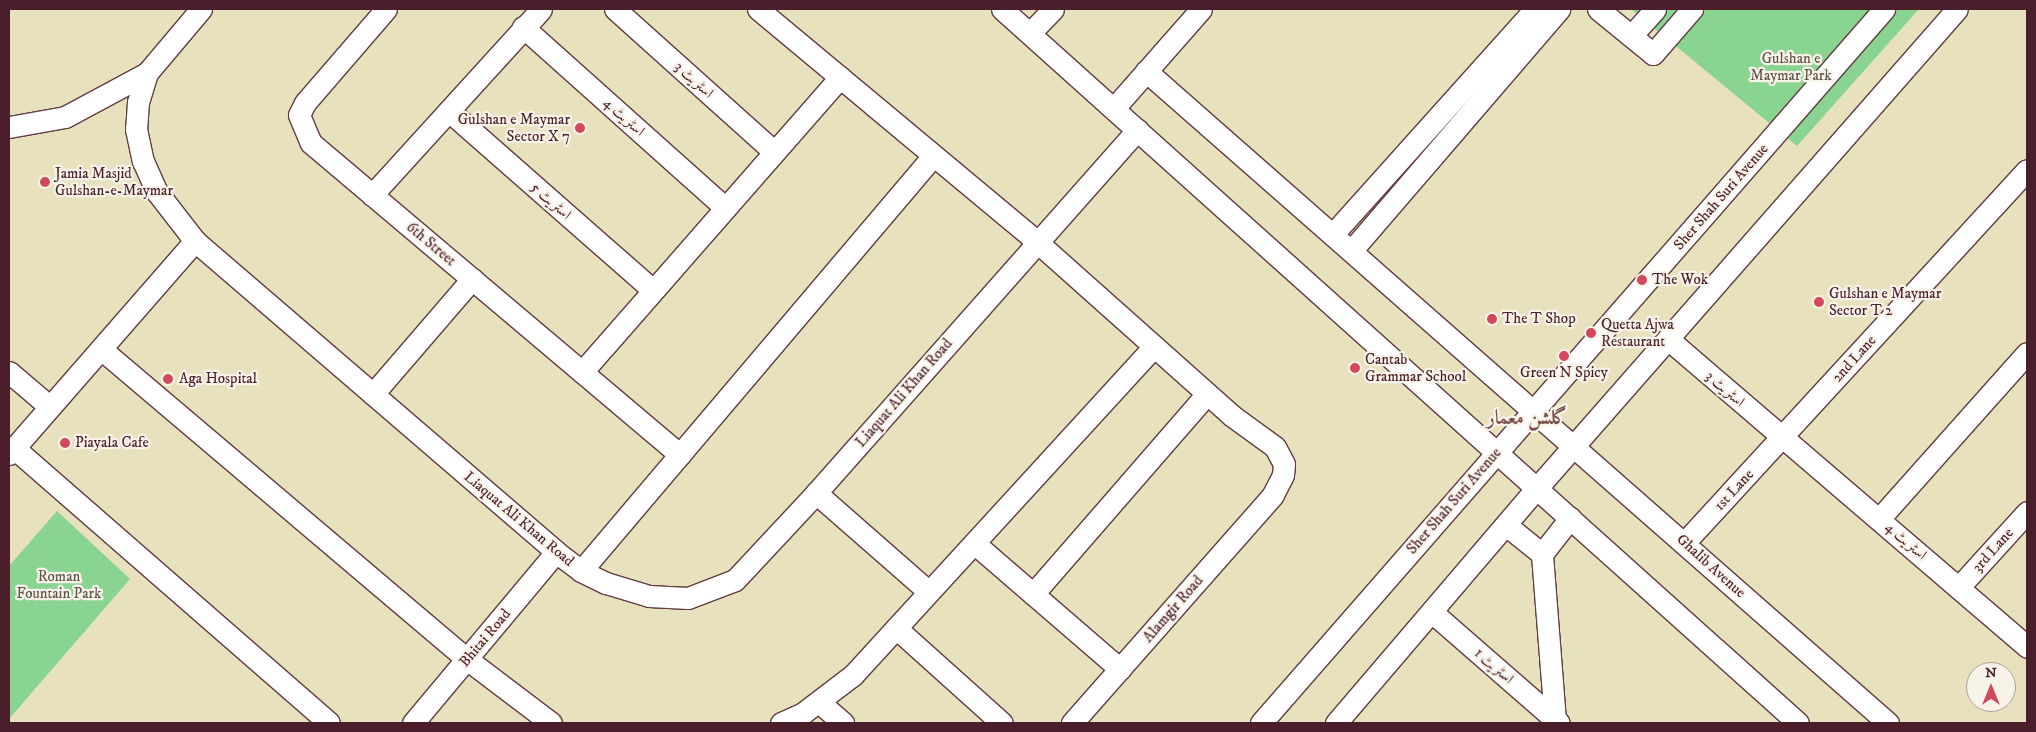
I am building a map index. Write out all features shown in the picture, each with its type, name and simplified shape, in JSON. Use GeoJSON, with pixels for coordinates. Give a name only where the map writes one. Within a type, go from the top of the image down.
{"type":"FeatureCollection","features":[{"type":"Feature","properties":{"kind":"street","name":"Liaquat Ali Khan Road"},"geometry":{"type":"LineString","coordinates":[[201,9],[147,73],[138,102],[136,130],[143,161],[157,192],[195,241],[556,552],[581,571],[648,596],[688,598],[711,592],[735,580],[816,493],[1036,241],[1138,130]]}},
{"type":"Feature","properties":{"kind":"street","name":"6th Street"},"geometry":{"type":"LineString","coordinates":[[386,9],[305,103],[299,115],[311,143],[680,455]]}},
{"type":"Feature","properties":{"kind":"street"},"geometry":{"type":"LineString","coordinates":[[372,195],[541,9]]}},
{"type":"Feature","properties":{"kind":"street","name":"اسٹریٹ 3"},"geometry":{"type":"LineString","coordinates":[[615,9],[773,152]]}},
{"type":"Feature","properties":{"kind":"street","name":"Alamgir Road"},"geometry":{"type":"LineString","coordinates":[[758,9],[1036,241],[1207,394],[1275,447],[1284,464],[1283,474],[1273,495],[1072,723]]}},
{"type":"Feature","properties":{"kind":"street"},"geometry":{"type":"LineString","coordinates":[[1002,9],[1115,108],[1798,723]]}},
{"type":"Feature","properties":{"kind":"street"},"geometry":{"type":"LineString","coordinates":[[1030,33],[1053,9]]}},
{"type":"Feature","properties":{"kind":"street"},"geometry":{"type":"LineString","coordinates":[[1115,108],[1201,9]]}},
{"type":"Feature","properties":{"kind":"street"},"geometry":{"type":"LineString","coordinates":[[1333,234],[1535,9]]}},
{"type":"Feature","properties":{"kind":"street"},"geometry":{"type":"LineString","coordinates":[[1352,250],[1559,9]]}},
{"type":"Feature","properties":{"kind":"street"},"geometry":{"type":"LineString","coordinates":[[1598,9],[1653,54],[1692,9]]}},
{"type":"Feature","properties":{"kind":"street"},"geometry":{"type":"LineString","coordinates":[[1631,36],[1655,9]]}},
{"type":"Feature","properties":{"kind":"street","name":"Sher Shah Suri Avenue"},"geometry":{"type":"LineString","coordinates":[[1261,723],[1884,9]]}},
{"type":"Feature","properties":{"kind":"street"},"geometry":{"type":"LineString","coordinates":[[1336,723],[1433,613],[1574,445],[1957,9]]}},
{"type":"Feature","properties":{"kind":"street","name":"اسٹریٹ 4"},"geometry":{"type":"LineString","coordinates":[[523,28],[724,207]]}},
{"type":"Feature","properties":{"kind":"street","name":"Ghalib Avenue"},"geometry":{"type":"LineString","coordinates":[[1146,72],[1534,409],[1888,723]]}},
{"type":"Feature","properties":{"kind":"street"},"geometry":{"type":"LineString","coordinates":[[9,127],[65,117],[147,73]]}},
{"type":"Feature","properties":{"kind":"street"},"geometry":{"type":"LineString","coordinates":[[582,372],[724,207],[840,77]]}},
{"type":"Feature","properties":{"kind":"street","name":"اسٹریٹ 5"},"geometry":{"type":"LineString","coordinates":[[449,111],[653,290]]}},
{"type":"Feature","properties":{"kind":"street"},"geometry":{"type":"LineString","coordinates":[[581,571],[933,156]]}},
{"type":"Feature","properties":{"kind":"street","name":"2nd Lane"},"geometry":{"type":"LineString","coordinates":[[1782,438],[2027,170]]}},
{"type":"Feature","properties":{"kind":"street"},"geometry":{"type":"LineString","coordinates":[[195,241],[11,451],[329,723]]}},
{"type":"Feature","properties":{"kind":"street"},"geometry":{"type":"LineString","coordinates":[[373,394],[472,279]]}},
{"type":"Feature","properties":{"kind":"street","name":"اسٹریٹ 3"},"geometry":{"type":"LineString","coordinates":[[1668,339],[1782,438]]}},
{"type":"Feature","properties":{"kind":"street"},"geometry":{"type":"LineString","coordinates":[[781,723],[804,714],[853,675],[1154,347]]}},
{"type":"Feature","properties":{"kind":"street"},"geometry":{"type":"LineString","coordinates":[[101,349],[468,660],[551,723]]}},
{"type":"Feature","properties":{"kind":"street"},"geometry":{"type":"LineString","coordinates":[[1880,518],[2027,353]]}},
{"type":"Feature","properties":{"kind":"street"},"geometry":{"type":"LineString","coordinates":[[9,372],[49,406]]}},
{"type":"Feature","properties":{"kind":"street"},"geometry":{"type":"LineString","coordinates":[[1033,594],[1207,394]]}},
{"type":"Feature","properties":{"kind":"street","name":"اسٹریٹ 4"},"geometry":{"type":"LineString","coordinates":[[1782,438],[1880,518],[2027,647]]}},
{"type":"Feature","properties":{"kind":"street","name":"1st Lane"},"geometry":{"type":"LineString","coordinates":[[1685,542],[1782,438]]}},
{"type":"Feature","properties":{"kind":"street"},"geometry":{"type":"LineString","coordinates":[[816,493],[929,592]]}},
{"type":"Feature","properties":{"kind":"street","name":"3rd Lane"},"geometry":{"type":"LineString","coordinates":[[1959,587],[2027,512]]}},
{"type":"Feature","properties":{"kind":"street"},"geometry":{"type":"LineString","coordinates":[[1555,722],[1542,554],[1570,518]]}},
{"type":"Feature","properties":{"kind":"street"},"geometry":{"type":"LineString","coordinates":[[1506,525],[1542,554]]}},
{"type":"Feature","properties":{"kind":"street"},"geometry":{"type":"LineString","coordinates":[[974,543],[1120,669]]}},
{"type":"Feature","properties":{"kind":"street","name":"Bhitai Road"},"geometry":{"type":"LineString","coordinates":[[412,723],[468,660],[556,552]]}},
{"type":"Feature","properties":{"kind":"street","name":"اسٹریٹ 1"},"geometry":{"type":"LineString","coordinates":[[1433,613],[1555,722]]}},
{"type":"Feature","properties":{"kind":"street"},"geometry":{"type":"LineString","coordinates":[[896,628],[1002,723]]}},
{"type":"Feature","properties":{"kind":"street"},"geometry":{"type":"LineString","coordinates":[[819,702],[843,723]]}},
{"type":"Feature","properties":{"kind":"green space","name":"Gulshan e Maymar Park"},"geometry":{"type":"Polygon","coordinates":[[[1631,9],[1919,9],[1797,146],[1631,9]]]}},
{"type":"Feature","properties":{"kind":"green space","name":"Roman Fountain Park"},"geometry":{"type":"Polygon","coordinates":[[[57,511],[130,579],[9,719],[9,566],[57,511]]]}},
{"type":"Feature","properties":{"kind":"place","name":"Gulshan e Maymar Sector X 7"},"geometry":{"type":"Point","coordinates":[580,128]}},
{"type":"Feature","properties":{"kind":"place","name":"Jamia Masjid Gulshan-e-Maymar"},"geometry":{"type":"Point","coordinates":[45,182]}},
{"type":"Feature","properties":{"kind":"place","name":"The Wok"},"geometry":{"type":"Point","coordinates":[1642,280]}},
{"type":"Feature","properties":{"kind":"place","name":"Gulshan e Maymar Sector T 2"},"geometry":{"type":"Point","coordinates":[1819,302]}},
{"type":"Feature","properties":{"kind":"place","name":"The T Shop"},"geometry":{"type":"Point","coordinates":[1492,319]}},
{"type":"Feature","properties":{"kind":"place","name":"Quetta Ajwa Restaurant"},"geometry":{"type":"Point","coordinates":[1591,333]}},
{"type":"Feature","properties":{"kind":"place","name":"Green N Spicy"},"geometry":{"type":"Point","coordinates":[1564,356]}},
{"type":"Feature","properties":{"kind":"place","name":"Cantab Grammar School"},"geometry":{"type":"Point","coordinates":[1355,368]}},
{"type":"Feature","properties":{"kind":"place","name":"Aga Hospital"},"geometry":{"type":"Point","coordinates":[168,379]}},
{"type":"Feature","properties":{"kind":"place","name":"Piayala Cafe"},"geometry":{"type":"Point","coordinates":[65,443]}},
{"type":"Feature","properties":{"kind":"district","name":"گلشن معمار"},"geometry":{"type":"Point","coordinates":[1527,418]}}]}
